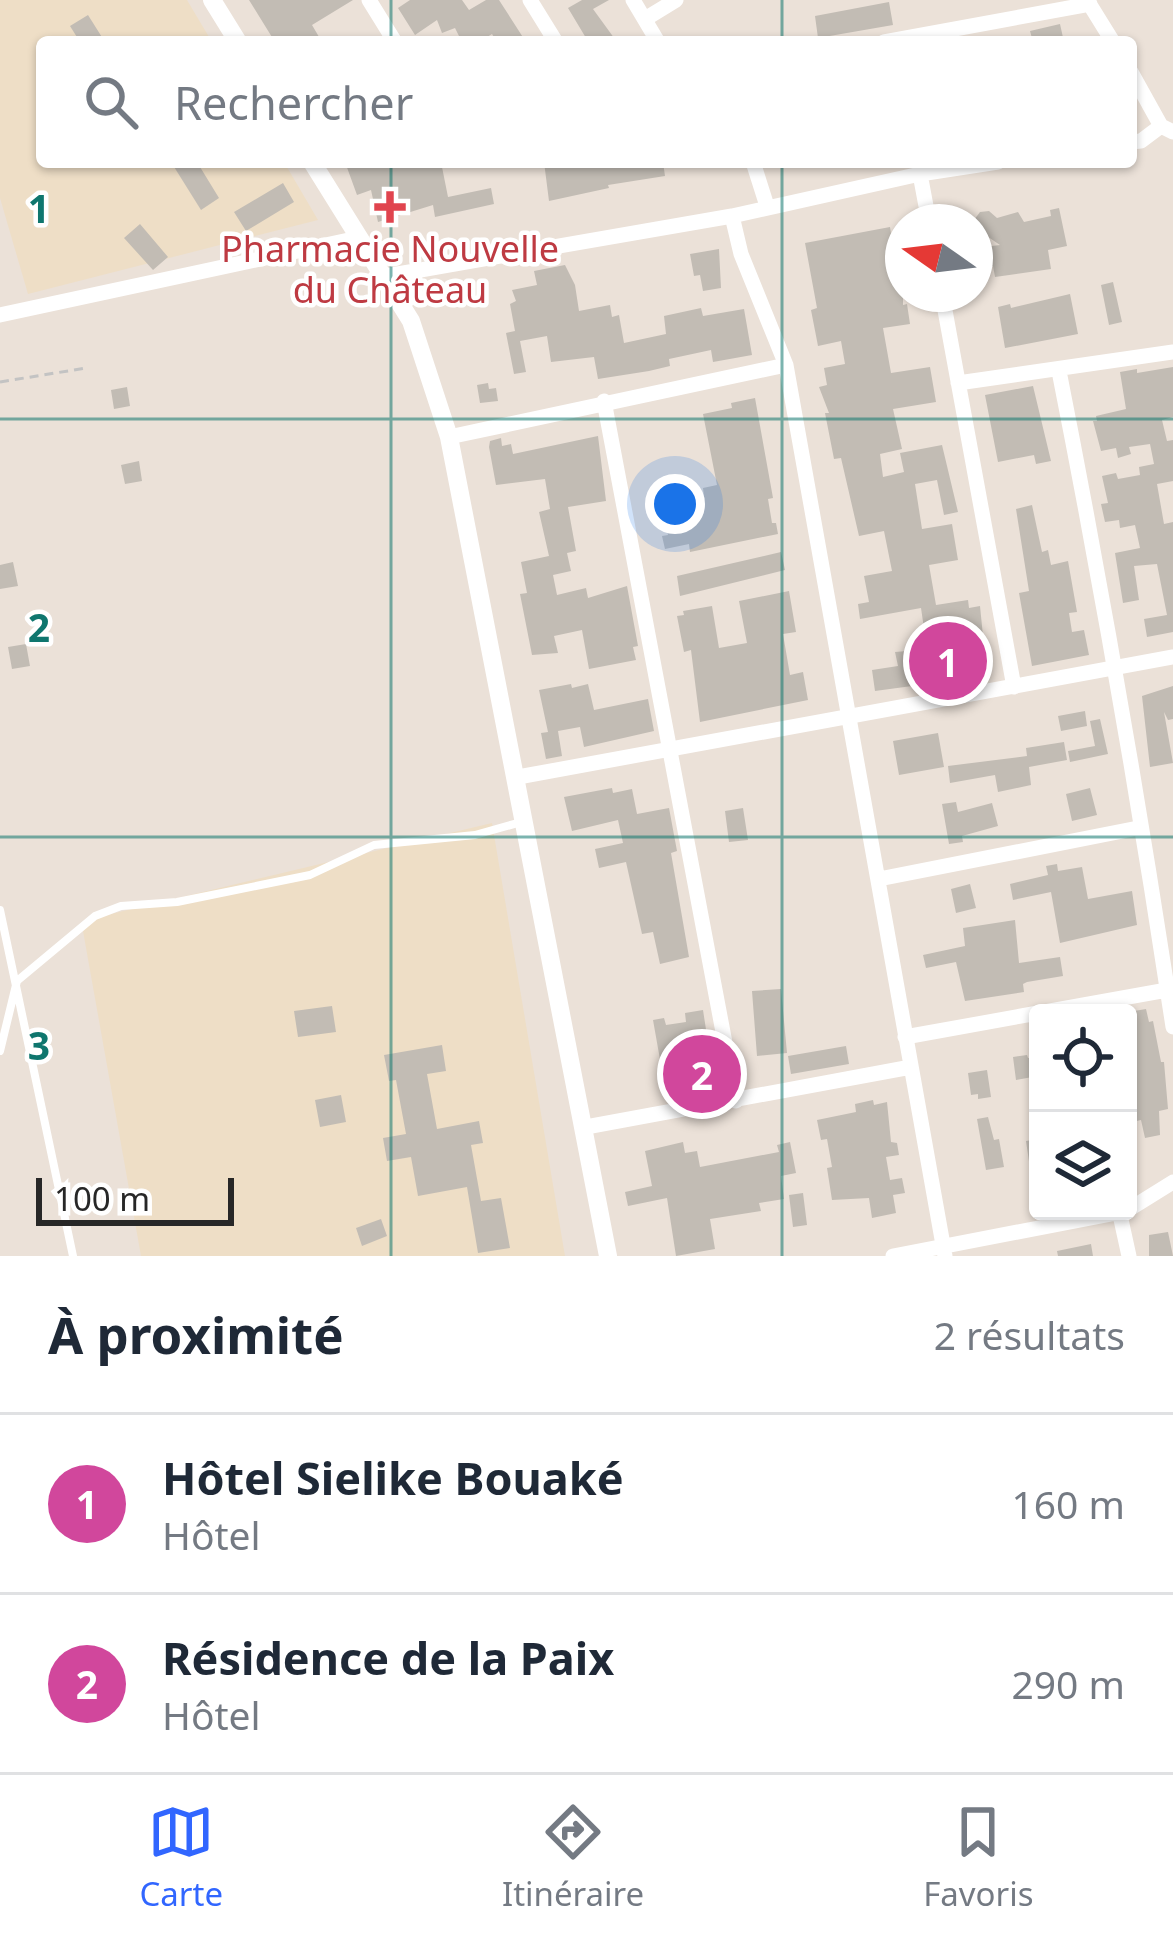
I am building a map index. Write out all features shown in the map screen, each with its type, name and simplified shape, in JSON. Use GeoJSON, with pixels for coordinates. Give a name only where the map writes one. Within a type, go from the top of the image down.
{"type":"FeatureCollection","features":[{"type":"Feature","properties":{"kind":"street"},"geometry":{"type":"LineString","coordinates":[[212,0],[234,36]]}},
{"type":"Feature","properties":{"kind":"street"},"geometry":{"type":"LineString","coordinates":[[369,0],[390,36]]}},
{"type":"Feature","properties":{"kind":"street"},"geometry":{"type":"LineString","coordinates":[[530,0],[552,36]]}},
{"type":"Feature","properties":{"kind":"street"},"geometry":{"type":"LineString","coordinates":[[633,0],[654,36]]}},
{"type":"Feature","properties":{"kind":"street"},"geometry":{"type":"LineString","coordinates":[[645,20],[676,0]]}},
{"type":"Feature","properties":{"kind":"street"},"geometry":{"type":"LineString","coordinates":[[915,36],[1088,2],[1109,36]]}},
{"type":"Feature","properties":{"kind":"street"},"geometry":{"type":"LineString","coordinates":[[1137,82],[1167,129],[1137,141]]}},
{"type":"Feature","properties":{"kind":"street"},"geometry":{"type":"LineString","coordinates":[[317,168],[411,321],[449,437],[608,1256]]}},
{"type":"Feature","properties":{"kind":"street"},"geometry":{"type":"LineString","coordinates":[[755,168],[767,206]]}},
{"type":"Feature","properties":{"kind":"street"},"geometry":{"type":"LineString","coordinates":[[386,277],[732,217],[959,168]]}},
{"type":"Feature","properties":{"kind":"street"},"geometry":{"type":"LineString","coordinates":[[920,174],[926,204]]}},
{"type":"Feature","properties":{"kind":"street"},"geometry":{"type":"LineString","coordinates":[[732,217],[741,254],[787,365],[944,1251]]}},
{"type":"Feature","properties":{"kind":"street"},"geometry":{"type":"LineString","coordinates":[[0,315],[358,238]]}},
{"type":"Feature","properties":{"kind":"street"},"geometry":{"type":"LineString","coordinates":[[945,312],[1014,687]]}},
{"type":"Feature","properties":{"kind":"street"},"geometry":{"type":"LineString","coordinates":[[958,383],[1173,352]]}},
{"type":"Feature","properties":{"kind":"street"},"geometry":{"type":"LineString","coordinates":[[449,437],[787,365]]}},
{"type":"Feature","properties":{"kind":"street"},"geometry":{"type":"LineString","coordinates":[[1059,371],[1117,668],[1138,827],[1173,1027]]}},
{"type":"Feature","properties":{"kind":"street"},"geometry":{"type":"LineString","coordinates":[[604,401],[736,1101]]}},
{"type":"Feature","properties":{"kind":"street"},"geometry":{"type":"LineString","coordinates":[[518,777],[1173,657]]}},
{"type":"Feature","properties":{"kind":"street"},"geometry":{"type":"LineString","coordinates":[[879,879],[1138,827]]}},
{"type":"Feature","properties":{"kind":"street"},"geometry":{"type":"LineString","coordinates":[[1089,1004],[1167,990]]}},
{"type":"Feature","properties":{"kind":"street"},"geometry":{"type":"LineString","coordinates":[[905,1037],[1029,1015]]}},
{"type":"Feature","properties":{"kind":"street"},"geometry":{"type":"LineString","coordinates":[[586,1127],[911,1067]]}},
{"type":"Feature","properties":{"kind":"street"},"geometry":{"type":"LineString","coordinates":[[1137,1204],[1173,1182]]}},
{"type":"Feature","properties":{"kind":"street"},"geometry":{"type":"LineString","coordinates":[[892,1256],[944,1251],[1088,1220]]}},
{"type":"Feature","properties":{"kind":"street"},"geometry":{"type":"LineString","coordinates":[[1126,1220],[1129,1256]]}},
{"type":"Feature","properties":{"kind":"lane"},"geometry":{"type":"LineString","coordinates":[[0,1051],[17,981],[85,922],[121,906],[177,902],[310,875],[374,845],[476,836],[526,820]]}},
{"type":"Feature","properties":{"kind":"lane"},"geometry":{"type":"LineString","coordinates":[[0,910],[73,1256]]}},
{"type":"Feature","properties":{"kind":"path"},"geometry":{"type":"LineString","coordinates":[[0,382],[86,368]]}},
{"type":"Feature","properties":{"kind":"shaded area"},"geometry":{"type":"Polygon","coordinates":[[[0,0],[187,0],[208,36],[36,36],[36,168],[288,168],[318,220],[28,294],[0,198],[0,0]]]}},
{"type":"Feature","properties":{"kind":"shaded area"},"geometry":{"type":"Polygon","coordinates":[[[492,823],[565,1256],[141,1256],[83,931],[90,919],[492,823]]]}},
{"type":"Feature","properties":{"kind":"building"},"geometry":{"type":"Polygon","coordinates":[[[249,0],[353,0],[312,25],[318,36],[271,36],[249,0]]]}},
{"type":"Feature","properties":{"kind":"building"},"geometry":{"type":"Polygon","coordinates":[[[410,0],[462,0],[469,10],[486,0],[499,0],[522,36],[459,36],[455,28],[442,33],[437,20],[415,35],[398,8],[410,0]]]}},
{"type":"Feature","properties":{"kind":"building"},"geometry":{"type":"Polygon","coordinates":[[[582,0],[609,0],[593,9],[613,36],[585,36],[568,8],[582,0]]]}},
{"type":"Feature","properties":{"kind":"building"},"geometry":{"type":"Polygon","coordinates":[[[889,2],[893,25],[818,36],[815,16],[889,2]]]}},
{"type":"Feature","properties":{"kind":"building"},"geometry":{"type":"Polygon","coordinates":[[[88,15],[101,36],[76,36],[70,26],[88,15]]]}},
{"type":"Feature","properties":{"kind":"building"},"geometry":{"type":"Polygon","coordinates":[[[1060,24],[1063,36],[1031,36],[1030,31],[1060,24]]]}},
{"type":"Feature","properties":{"kind":"building"},"geometry":{"type":"Polygon","coordinates":[[[175,168],[201,168],[219,198],[201,210],[175,168]]]}},
{"type":"Feature","properties":{"kind":"building"},"geometry":{"type":"Polygon","coordinates":[[[347,168],[442,168],[448,197],[491,188],[494,204],[435,217],[433,205],[378,222],[371,190],[357,195],[347,168]]]}},
{"type":"Feature","properties":{"kind":"building"},"geometry":{"type":"Polygon","coordinates":[[[545,168],[664,168],[665,176],[549,201],[545,168]]]}},
{"type":"Feature","properties":{"kind":"building"},"geometry":{"type":"Polygon","coordinates":[[[283,183],[294,202],[246,231],[234,212],[283,183]]]}},
{"type":"Feature","properties":{"kind":"building"},"geometry":{"type":"Polygon","coordinates":[[[1059,208],[1067,246],[1048,250],[1051,269],[995,277],[993,246],[1000,245],[993,240],[993,214],[997,218],[1018,212],[1024,222],[1051,216],[1050,210],[1059,208]]]}},
{"type":"Feature","properties":{"kind":"building"},"geometry":{"type":"Polygon","coordinates":[[[140,224],[168,257],[153,270],[124,238],[140,224]]]}},
{"type":"Feature","properties":{"kind":"building"},"geometry":{"type":"Polygon","coordinates":[[[885,228],[885,312],[908,312],[910,324],[883,328],[891,373],[930,367],[936,402],[893,409],[902,449],[880,454],[883,477],[904,472],[900,453],[942,445],[958,512],[944,515],[937,480],[915,484],[922,529],[952,524],[958,560],[929,565],[936,605],[968,600],[969,608],[980,606],[987,676],[932,683],[921,608],[860,619],[858,604],[869,602],[864,576],[892,571],[884,531],[859,536],[841,458],[834,459],[825,413],[829,413],[819,387],[827,385],[824,368],[845,364],[841,341],[818,346],[811,310],[817,308],[805,243],[885,228]]]}},
{"type":"Feature","properties":{"kind":"building"},"geometry":{"type":"Polygon","coordinates":[[[719,249],[721,288],[703,291],[690,254],[719,249]]]}},
{"type":"Feature","properties":{"kind":"building"},"geometry":{"type":"Polygon","coordinates":[[[565,265],[575,285],[579,311],[610,305],[612,317],[619,315],[624,343],[666,334],[664,316],[701,308],[703,316],[744,309],[752,355],[713,362],[711,350],[669,359],[670,366],[598,379],[594,357],[551,362],[547,336],[520,341],[526,372],[514,374],[506,333],[515,331],[512,290],[537,285],[534,271],[565,265]]]}},
{"type":"Feature","properties":{"kind":"building"},"geometry":{"type":"Polygon","coordinates":[[[1113,282],[1122,322],[1109,325],[1101,285],[1113,282]]]}},
{"type":"Feature","properties":{"kind":"building"},"geometry":{"type":"Polygon","coordinates":[[[1070,294],[1078,334],[1005,348],[998,307],[1070,294]]]}},
{"type":"Feature","properties":{"kind":"building"},"geometry":{"type":"Polygon","coordinates":[[[1173,367],[1173,417],[1162,420],[1167,441],[1173,440],[1173,481],[1157,484],[1164,524],[1173,522],[1173,632],[1147,637],[1144,619],[1167,615],[1157,564],[1134,566],[1139,600],[1123,603],[1115,553],[1140,548],[1135,525],[1120,528],[1119,520],[1105,522],[1101,504],[1108,503],[1102,476],[1140,475],[1139,467],[1154,464],[1150,444],[1129,447],[1131,454],[1118,458],[1116,448],[1101,451],[1093,421],[1096,416],[1126,409],[1120,372],[1173,367]]]}},
{"type":"Feature","properties":{"kind":"building"},"geometry":{"type":"Polygon","coordinates":[[[488,383],[489,389],[496,388],[498,401],[480,403],[477,385],[488,383]]]}},
{"type":"Feature","properties":{"kind":"building"},"geometry":{"type":"Polygon","coordinates":[[[1033,386],[1051,461],[1036,464],[1034,455],[998,462],[985,395],[1033,386]]]}},
{"type":"Feature","properties":{"kind":"building"},"geometry":{"type":"Polygon","coordinates":[[[127,387],[130,406],[114,409],[111,390],[127,387]]]}},
{"type":"Feature","properties":{"kind":"building"},"geometry":{"type":"Polygon","coordinates":[[[755,398],[773,498],[768,499],[772,523],[778,534],[690,552],[689,544],[665,549],[662,536],[668,535],[661,496],[678,493],[679,500],[704,496],[703,488],[717,485],[703,414],[755,398]]]}},
{"type":"Feature","properties":{"kind":"building"},"geometry":{"type":"Polygon","coordinates":[[[598,436],[606,501],[568,507],[576,551],[567,553],[571,571],[553,575],[557,595],[586,588],[588,598],[627,586],[638,646],[633,647],[636,660],[589,669],[582,630],[554,636],[558,653],[532,655],[520,594],[527,593],[521,562],[549,556],[539,512],[550,509],[545,479],[496,485],[489,447],[490,441],[501,438],[502,446],[511,444],[513,454],[598,436]]]}},
{"type":"Feature","properties":{"kind":"building"},"geometry":{"type":"Polygon","coordinates":[[[139,461],[142,481],[125,484],[121,465],[139,461]]]}},
{"type":"Feature","properties":{"kind":"building"},"geometry":{"type":"Polygon","coordinates":[[[1032,505],[1042,552],[1048,550],[1051,565],[1068,561],[1077,612],[1069,613],[1072,632],[1084,630],[1089,655],[1032,666],[1019,593],[1029,591],[1016,509],[1032,505]]]}},
{"type":"Feature","properties":{"kind":"building"},"geometry":{"type":"Polygon","coordinates":[[[781,552],[785,570],[680,596],[677,576],[781,552]]]}},
{"type":"Feature","properties":{"kind":"building"},"geometry":{"type":"Polygon","coordinates":[[[13,562],[18,586],[0,589],[0,565],[13,562]]]}},
{"type":"Feature","properties":{"kind":"building"},"geometry":{"type":"Polygon","coordinates":[[[789,591],[796,632],[783,634],[790,675],[803,672],[808,700],[700,722],[691,650],[684,652],[677,616],[712,606],[719,648],[747,643],[739,601],[789,591]]]}},
{"type":"Feature","properties":{"kind":"building"},"geometry":{"type":"Polygon","coordinates":[[[26,644],[30,666],[12,669],[8,647],[26,644]]]}},
{"type":"Feature","properties":{"kind":"building"},"geometry":{"type":"Polygon","coordinates":[[[907,651],[912,686],[875,691],[872,670],[898,666],[895,652],[907,651]]]}},
{"type":"Feature","properties":{"kind":"building"},"geometry":{"type":"Polygon","coordinates":[[[571,684],[572,688],[588,684],[594,710],[648,699],[654,731],[584,747],[580,727],[558,731],[562,756],[546,759],[541,733],[548,732],[539,690],[571,684]]]}},
{"type":"Feature","properties":{"kind":"building"},"geometry":{"type":"Polygon","coordinates":[[[1173,686],[1173,719],[1168,720],[1164,712],[1173,763],[1150,767],[1142,696],[1173,686]]]}},
{"type":"Feature","properties":{"kind":"building"},"geometry":{"type":"Polygon","coordinates":[[[1085,711],[1087,726],[1061,731],[1058,716],[1085,711]]]}},
{"type":"Feature","properties":{"kind":"building"},"geometry":{"type":"Polygon","coordinates":[[[1100,719],[1108,754],[1070,762],[1068,751],[1095,746],[1090,721],[1100,719]]]}},
{"type":"Feature","properties":{"kind":"building"},"geometry":{"type":"Polygon","coordinates":[[[938,733],[944,767],[899,775],[893,741],[938,733]]]}},
{"type":"Feature","properties":{"kind":"building"},"geometry":{"type":"Polygon","coordinates":[[[1064,742],[1067,760],[1029,767],[1031,785],[998,792],[995,775],[950,783],[948,766],[1027,756],[1026,748],[1064,742]]]}},
{"type":"Feature","properties":{"kind":"building"},"geometry":{"type":"Polygon","coordinates":[[[612,788],[613,793],[632,789],[637,814],[669,808],[677,851],[671,853],[689,957],[660,964],[653,932],[642,934],[626,862],[599,868],[595,849],[623,843],[618,820],[572,831],[564,797],[612,788]]]}},
{"type":"Feature","properties":{"kind":"building"},"geometry":{"type":"Polygon","coordinates":[[[1090,788],[1097,815],[1072,821],[1066,794],[1090,788]]]}},
{"type":"Feature","properties":{"kind":"building"},"geometry":{"type":"Polygon","coordinates":[[[956,802],[958,812],[992,803],[998,826],[949,844],[942,804],[956,802]]]}},
{"type":"Feature","properties":{"kind":"building"},"geometry":{"type":"Polygon","coordinates":[[[743,808],[748,840],[729,842],[725,811],[743,808]]]}},
{"type":"Feature","properties":{"kind":"building"},"geometry":{"type":"Polygon","coordinates":[[[1057,864],[1058,871],[1082,867],[1088,899],[1132,891],[1137,925],[1060,943],[1051,892],[1013,900],[1010,884],[1048,875],[1046,866],[1057,864]]]}},
{"type":"Feature","properties":{"kind":"building"},"geometry":{"type":"Polygon","coordinates":[[[970,884],[976,908],[956,913],[951,889],[970,884]]]}},
{"type":"Feature","properties":{"kind":"building"},"geometry":{"type":"Polygon","coordinates":[[[1015,920],[1019,963],[1060,957],[1063,976],[1027,982],[1024,992],[965,1001],[956,962],[926,968],[923,955],[965,946],[963,928],[1015,920]]]}},
{"type":"Feature","properties":{"kind":"building"},"geometry":{"type":"Polygon","coordinates":[[[781,989],[787,1053],[757,1056],[752,991],[781,989]]]}},
{"type":"Feature","properties":{"kind":"building"},"geometry":{"type":"Polygon","coordinates":[[[332,1006],[336,1032],[298,1037],[294,1011],[332,1006]]]}},
{"type":"Feature","properties":{"kind":"building"},"geometry":{"type":"Polygon","coordinates":[[[1146,1009],[1149,1022],[1153,1021],[1164,1062],[1168,1109],[1159,1111],[1160,1135],[1145,1138],[1141,1120],[1137,1121],[1137,1010],[1146,1009]]]}},
{"type":"Feature","properties":{"kind":"building"},"geometry":{"type":"Polygon","coordinates":[[[703,1010],[721,1088],[667,1099],[653,1020],[664,1018],[666,1025],[686,1022],[685,1013],[703,1010]]]}},
{"type":"Feature","properties":{"kind":"building"},"geometry":{"type":"Polygon","coordinates":[[[442,1045],[446,1071],[427,1074],[437,1129],[479,1121],[483,1143],[471,1145],[481,1201],[501,1198],[510,1248],[478,1253],[467,1187],[418,1196],[411,1157],[387,1161],[383,1138],[406,1134],[396,1080],[389,1081],[384,1055],[442,1045]]]}},
{"type":"Feature","properties":{"kind":"building"},"geometry":{"type":"Polygon","coordinates":[[[846,1046],[849,1064],[791,1074],[788,1056],[846,1046]]]}},
{"type":"Feature","properties":{"kind":"building"},"geometry":{"type":"Polygon","coordinates":[[[1027,1055],[1029,1078],[1016,1080],[1013,1057],[1027,1055]]]}},
{"type":"Feature","properties":{"kind":"building"},"geometry":{"type":"Polygon","coordinates":[[[987,1070],[991,1097],[978,1099],[978,1094],[971,1095],[968,1073],[987,1070]]]}},
{"type":"Feature","properties":{"kind":"building"},"geometry":{"type":"Polygon","coordinates":[[[341,1095],[346,1122],[320,1127],[315,1100],[341,1095]]]}},
{"type":"Feature","properties":{"kind":"building"},"geometry":{"type":"Polygon","coordinates":[[[873,1100],[874,1105],[887,1102],[891,1142],[897,1143],[899,1155],[886,1157],[890,1180],[902,1178],[905,1193],[893,1195],[896,1213],[872,1218],[869,1198],[832,1200],[827,1139],[821,1140],[817,1120],[856,1112],[855,1104],[873,1100]]]}},
{"type":"Feature","properties":{"kind":"building"},"geometry":{"type":"Polygon","coordinates":[[[988,1117],[994,1140],[999,1139],[1004,1167],[986,1170],[977,1119],[988,1117]]]}},
{"type":"Feature","properties":{"kind":"building"},"geometry":{"type":"Polygon","coordinates":[[[683,1142],[685,1153],[697,1151],[700,1167],[779,1152],[777,1145],[790,1142],[796,1173],[781,1176],[784,1199],[759,1203],[761,1211],[710,1219],[715,1249],[676,1256],[667,1198],[628,1206],[625,1192],[652,1186],[645,1151],[683,1142]]]}},
{"type":"Feature","properties":{"kind":"building"},"geometry":{"type":"Polygon","coordinates":[[[803,1193],[807,1225],[793,1227],[789,1195],[803,1193]]]}},
{"type":"Feature","properties":{"kind":"building"},"geometry":{"type":"Polygon","coordinates":[[[381,1219],[387,1236],[362,1246],[356,1228],[381,1219]]]}},
{"type":"Feature","properties":{"kind":"building"},"geometry":{"type":"Polygon","coordinates":[[[1168,1232],[1173,1256],[1149,1256],[1149,1235],[1168,1232]]]}},
{"type":"Feature","properties":{"kind":"building"},"geometry":{"type":"Polygon","coordinates":[[[1091,1244],[1093,1256],[1058,1256],[1057,1251],[1091,1244]]]}},
{"type":"Feature","properties":{"kind":"place","name":"Pharmacie Nouvelle du Château"},"geometry":{"type":"Point","coordinates":[390,207]}},
{"type":"Feature","properties":{"kind":"place","name":"Hôtel Sielike Bouaké"},"geometry":{"type":"Point","coordinates":[948,661]}},
{"type":"Feature","properties":{"kind":"place","name":"Résidence de la Paix"},"geometry":{"type":"Point","coordinates":[702,1074]}}]}
